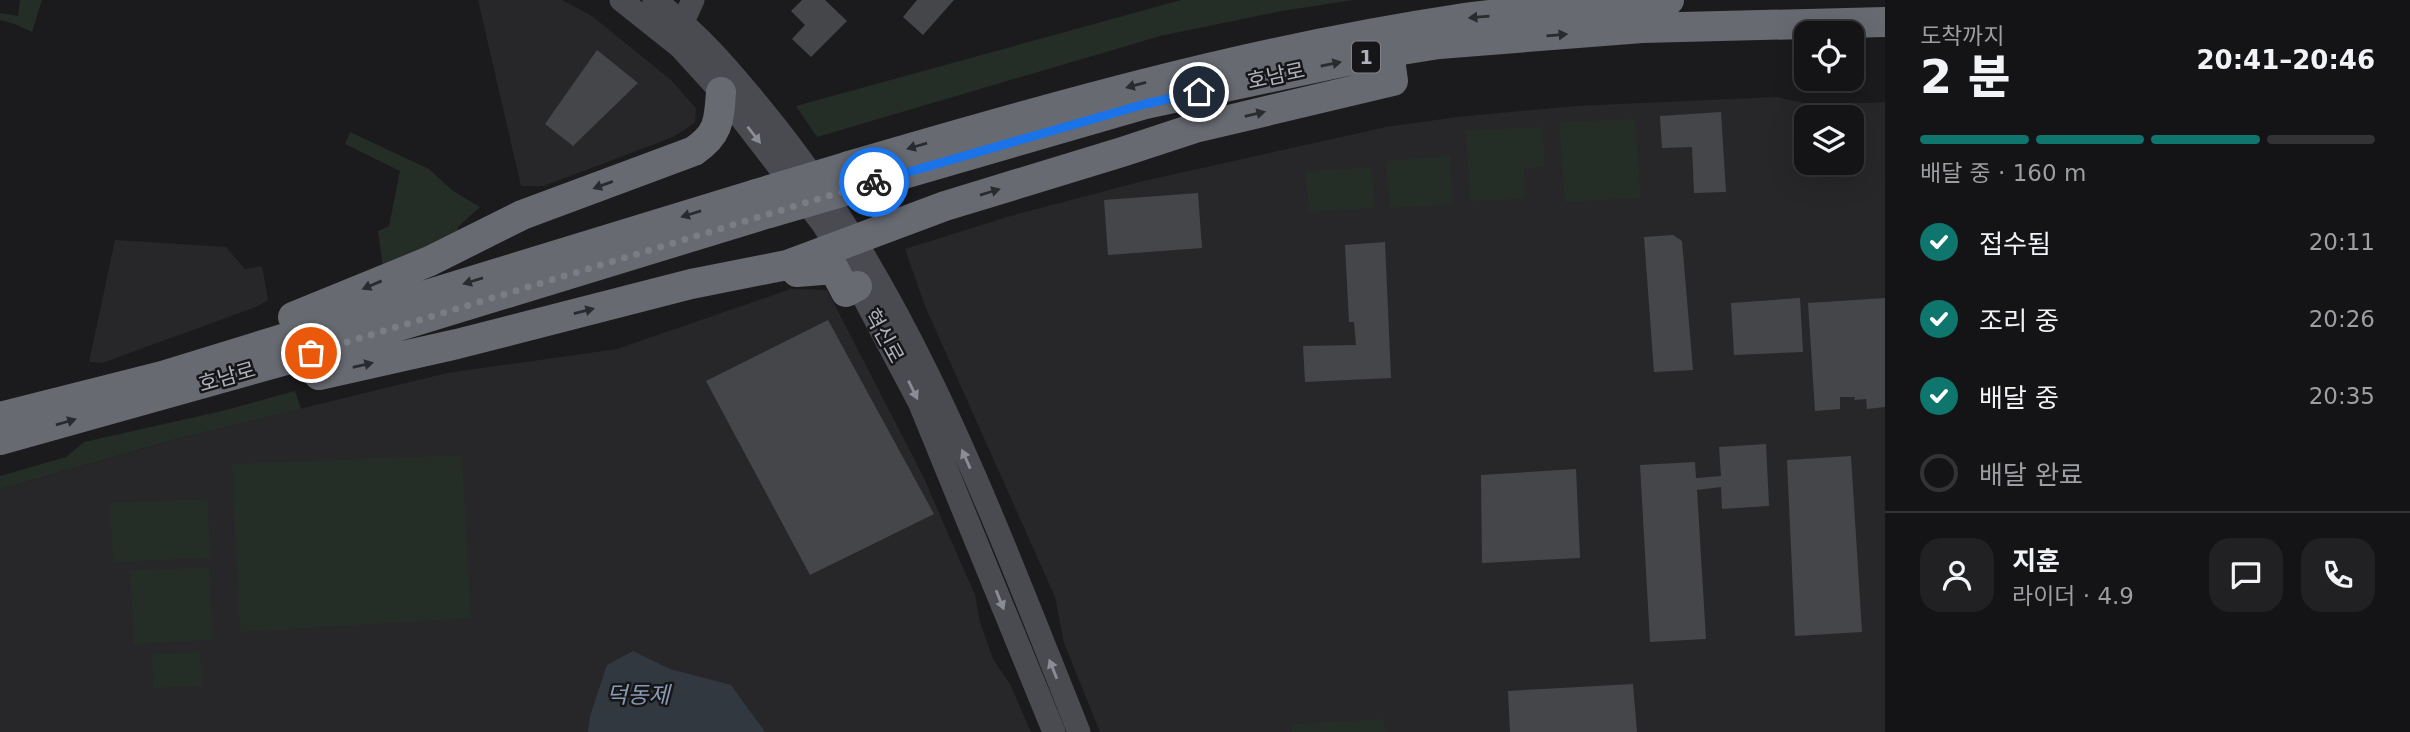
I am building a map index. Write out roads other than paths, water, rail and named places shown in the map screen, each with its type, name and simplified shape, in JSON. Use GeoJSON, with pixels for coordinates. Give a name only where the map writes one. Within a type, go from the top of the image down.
{"type":"FeatureCollection","features":[{"type":"Feature","properties":{"kind":"highway","name":"호남로"},"geometry":{"type":"LineString","coordinates":[[856,176],[1041,110],[1293,48],[1460,19],[1669,0]]}},
{"type":"Feature","properties":{"kind":"highway"},"geometry":{"type":"LineString","coordinates":[[1868,0],[1885,1]]}},
{"type":"Feature","properties":{"kind":"highway","name":"호남로"},"geometry":{"type":"LineString","coordinates":[[0,417],[162,376],[511,270],[856,176],[1145,104],[1389,52],[1438,44],[1642,28],[1885,22]]}},
{"type":"Feature","properties":{"kind":"highway"},"geometry":{"type":"LineString","coordinates":[[311,353],[319,375],[457,344],[691,284],[787,265],[945,206],[1195,128],[1393,81],[1389,52]]}},
{"type":"Feature","properties":{"kind":"highway"},"geometry":{"type":"LineString","coordinates":[[202,362],[199,344],[296,316],[430,261],[522,215],[694,151],[711,139],[720,113],[721,92]]}},
{"type":"Feature","properties":{"kind":"highway","name":"호남로"},"geometry":{"type":"LineString","coordinates":[[0,440],[311,353],[763,203]]}},
{"type":"Feature","properties":{"kind":"highway"},"geometry":{"type":"LineString","coordinates":[[787,265],[791,273],[834,269],[846,292],[857,286]]}},
{"type":"Feature","properties":{"kind":"main road","name":"혁신로"},"geometry":{"type":"LineString","coordinates":[[621,0],[669,18],[703,41],[792,145],[846,243],[937,393],[1079,732]]}},
{"type":"Feature","properties":{"kind":"main road"},"geometry":{"type":"LineString","coordinates":[[669,18],[694,0]]}},
{"type":"Feature","properties":{"kind":"main road"},"geometry":{"type":"LineString","coordinates":[[694,0],[694,15],[703,41]]}},
{"type":"Feature","properties":{"kind":"main road","name":"혁신로"},"geometry":{"type":"LineString","coordinates":[[669,18],[721,92],[822,223],[846,243],[857,286],[894,350],[919,402],[1054,732]]}},
{"type":"Feature","properties":{"kind":"water","name":"덕동제"},"geometry":{"type":"Polygon","coordinates":[[[633,651],[670,669],[731,685],[765,732],[588,732],[590,716],[607,665],[633,651]]]}}]}
